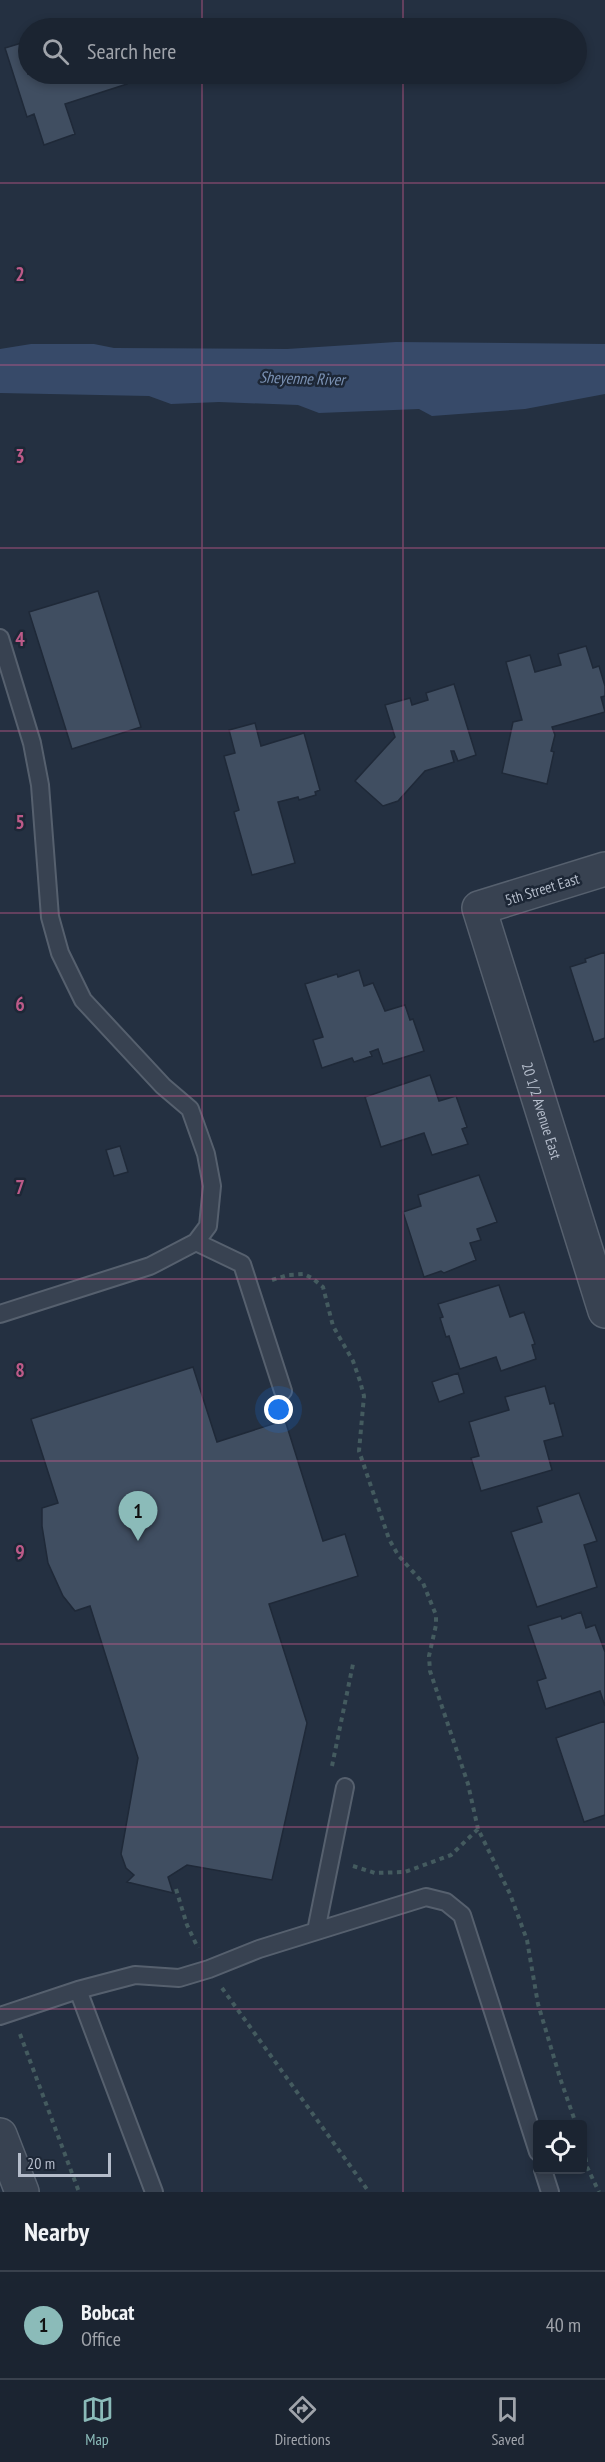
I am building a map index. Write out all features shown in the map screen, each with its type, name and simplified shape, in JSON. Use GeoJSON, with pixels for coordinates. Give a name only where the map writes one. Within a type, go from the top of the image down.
{"type":"FeatureCollection","features":[{"type":"Feature","properties":{"kind":"street","name":"5th Street East"},"geometry":{"type":"LineString","coordinates":[[479,908],[605,869]]}},
{"type":"Feature","properties":{"kind":"street","name":"20 1/2 Avenue East"},"geometry":{"type":"LineString","coordinates":[[479,908],[605,1311]]}},
{"type":"Feature","properties":{"kind":"street"},"geometry":{"type":"LineString","coordinates":[[0,2135],[22,2192]]}},
{"type":"Feature","properties":{"kind":"lane"},"geometry":{"type":"LineString","coordinates":[[0,638],[32,743],[40,785],[50,917],[60,953],[83,1000],[163,1086],[190,1108],[206,1154],[212,1186],[208,1226],[196,1242],[150,1266],[0,1314]]}},
{"type":"Feature","properties":{"kind":"lane"},"geometry":{"type":"LineString","coordinates":[[196,1242],[242,1264],[283,1391]]}},
{"type":"Feature","properties":{"kind":"lane"},"geometry":{"type":"LineString","coordinates":[[316,1931],[345,1787]]}},
{"type":"Feature","properties":{"kind":"lane"},"geometry":{"type":"LineString","coordinates":[[6,2014],[78,1990],[135,1975],[179,1978],[259,1949],[426,1897],[446,1902],[462,1915],[533,2139]]}},
{"type":"Feature","properties":{"kind":"lane"},"geometry":{"type":"LineString","coordinates":[[78,1990],[154,2192]]}},
{"type":"Feature","properties":{"kind":"lane"},"geometry":{"type":"LineString","coordinates":[[545,2174],[550,2192]]}},
{"type":"Feature","properties":{"kind":"path"},"geometry":{"type":"LineString","coordinates":[[250,1287],[288,1275],[303,1274],[323,1287],[333,1326],[353,1361],[364,1396],[359,1451],[389,1539],[398,1555],[423,1583],[436,1615],[429,1656],[430,1671],[468,1784],[478,1829]]}},
{"type":"Feature","properties":{"kind":"path"},"geometry":{"type":"LineString","coordinates":[[176,1889],[187,1925],[209,1969],[369,2192]]}},
{"type":"Feature","properties":{"kind":"path"},"geometry":{"type":"LineString","coordinates":[[6,2014],[79,2192]]}},
{"type":"Feature","properties":{"kind":"path"},"geometry":{"type":"LineString","coordinates":[[587,2167],[599,2192]]}},
{"type":"Feature","properties":{"kind":"water","name":"Sheyenne River"},"geometry":{"type":"Polygon","coordinates":[[[396,342],[605,344],[605,394],[525,409],[432,416],[419,409],[319,413],[298,405],[219,402],[171,404],[149,396],[0,393],[0,349],[31,344],[94,344],[114,348],[287,349],[396,342]]]}},
{"type":"Feature","properties":{"kind":"building"},"geometry":{"type":"Polygon","coordinates":[[[18,44],[18,84],[127,84],[65,104],[75,134],[44,145],[34,114],[27,117],[5,48],[18,44]]]}},
{"type":"Feature","properties":{"kind":"building"},"geometry":{"type":"Polygon","coordinates":[[[98,591],[141,727],[72,749],[29,612],[98,591]]]}},
{"type":"Feature","properties":{"kind":"building"},"geometry":{"type":"Polygon","coordinates":[[[586,646],[593,668],[599,666],[605,686],[605,696],[601,697],[605,712],[552,727],[555,735],[551,751],[554,752],[547,784],[502,773],[513,722],[522,720],[506,662],[530,655],[535,672],[561,665],[558,654],[586,646]]]}},
{"type":"Feature","properties":{"kind":"building"},"geometry":{"type":"Polygon","coordinates":[[[454,684],[476,755],[458,761],[454,751],[451,751],[454,762],[425,771],[398,801],[383,806],[355,781],[395,737],[385,705],[410,698],[412,705],[428,700],[426,693],[454,684]]]}},
{"type":"Feature","properties":{"kind":"building"},"geometry":{"type":"Polygon","coordinates":[[[255,723],[261,746],[304,733],[320,790],[315,792],[316,795],[299,800],[298,797],[278,802],[295,863],[252,875],[234,812],[239,810],[224,756],[235,753],[229,730],[255,723]]]}},
{"type":"Feature","properties":{"kind":"building"},"geometry":{"type":"Polygon","coordinates":[[[605,952],[605,1038],[594,1042],[570,967],[605,952]]]}},
{"type":"Feature","properties":{"kind":"building"},"geometry":{"type":"Polygon","coordinates":[[[359,970],[364,986],[373,983],[385,1011],[405,1005],[410,1020],[413,1019],[424,1051],[383,1064],[378,1049],[370,1052],[372,1056],[354,1062],[352,1058],[322,1068],[313,1040],[323,1037],[305,984],[359,970]]]}},
{"type":"Feature","properties":{"kind":"building"},"geometry":{"type":"Polygon","coordinates":[[[430,1075],[439,1101],[456,1096],[467,1127],[462,1129],[468,1144],[432,1155],[424,1133],[381,1147],[365,1097],[430,1075]]]}},
{"type":"Feature","properties":{"kind":"building"},"geometry":{"type":"Polygon","coordinates":[[[120,1146],[128,1172],[114,1176],[106,1150],[120,1146]]]}},
{"type":"Feature","properties":{"kind":"building"},"geometry":{"type":"Polygon","coordinates":[[[479,1175],[497,1222],[477,1229],[481,1240],[470,1243],[476,1260],[444,1273],[441,1271],[424,1277],[403,1212],[421,1206],[418,1195],[479,1175]]]}},
{"type":"Feature","properties":{"kind":"building"},"geometry":{"type":"Polygon","coordinates":[[[499,1285],[510,1317],[524,1312],[535,1344],[532,1345],[536,1359],[501,1371],[496,1357],[460,1369],[449,1336],[446,1337],[438,1304],[499,1285]]]}},
{"type":"Feature","properties":{"kind":"building"},"geometry":{"type":"Polygon","coordinates":[[[193,1367],[217,1442],[285,1420],[323,1541],[345,1534],[358,1576],[269,1604],[307,1723],[272,1880],[187,1865],[168,1877],[173,1893],[127,1882],[134,1875],[126,1868],[121,1854],[138,1758],[90,1606],[75,1611],[63,1596],[48,1563],[42,1526],[42,1508],[58,1503],[31,1419],[193,1367]]]}},
{"type":"Feature","properties":{"kind":"building"},"geometry":{"type":"Polygon","coordinates":[[[458,1373],[464,1393],[439,1402],[432,1382],[458,1373]]]}},
{"type":"Feature","properties":{"kind":"building"},"geometry":{"type":"Polygon","coordinates":[[[545,1386],[550,1404],[554,1403],[563,1436],[544,1441],[552,1470],[481,1491],[471,1458],[479,1456],[469,1422],[509,1410],[505,1397],[545,1386]]]}},
{"type":"Feature","properties":{"kind":"building"},"geometry":{"type":"Polygon","coordinates":[[[579,1493],[597,1541],[584,1545],[597,1587],[537,1607],[511,1532],[542,1522],[537,1507],[579,1493]]]}},
{"type":"Feature","properties":{"kind":"building"},"geometry":{"type":"Polygon","coordinates":[[[581,1612],[586,1628],[595,1625],[605,1652],[605,1706],[600,1691],[546,1709],[537,1681],[546,1678],[528,1626],[561,1616],[562,1619],[581,1612]]]}},
{"type":"Feature","properties":{"kind":"building"},"geometry":{"type":"Polygon","coordinates":[[[605,1721],[605,1815],[584,1822],[556,1738],[605,1721]]]}},
{"type":"Feature","properties":{"kind":"place","name":"Bobcat"},"geometry":{"type":"Point","coordinates":[138,1541]}}]}
